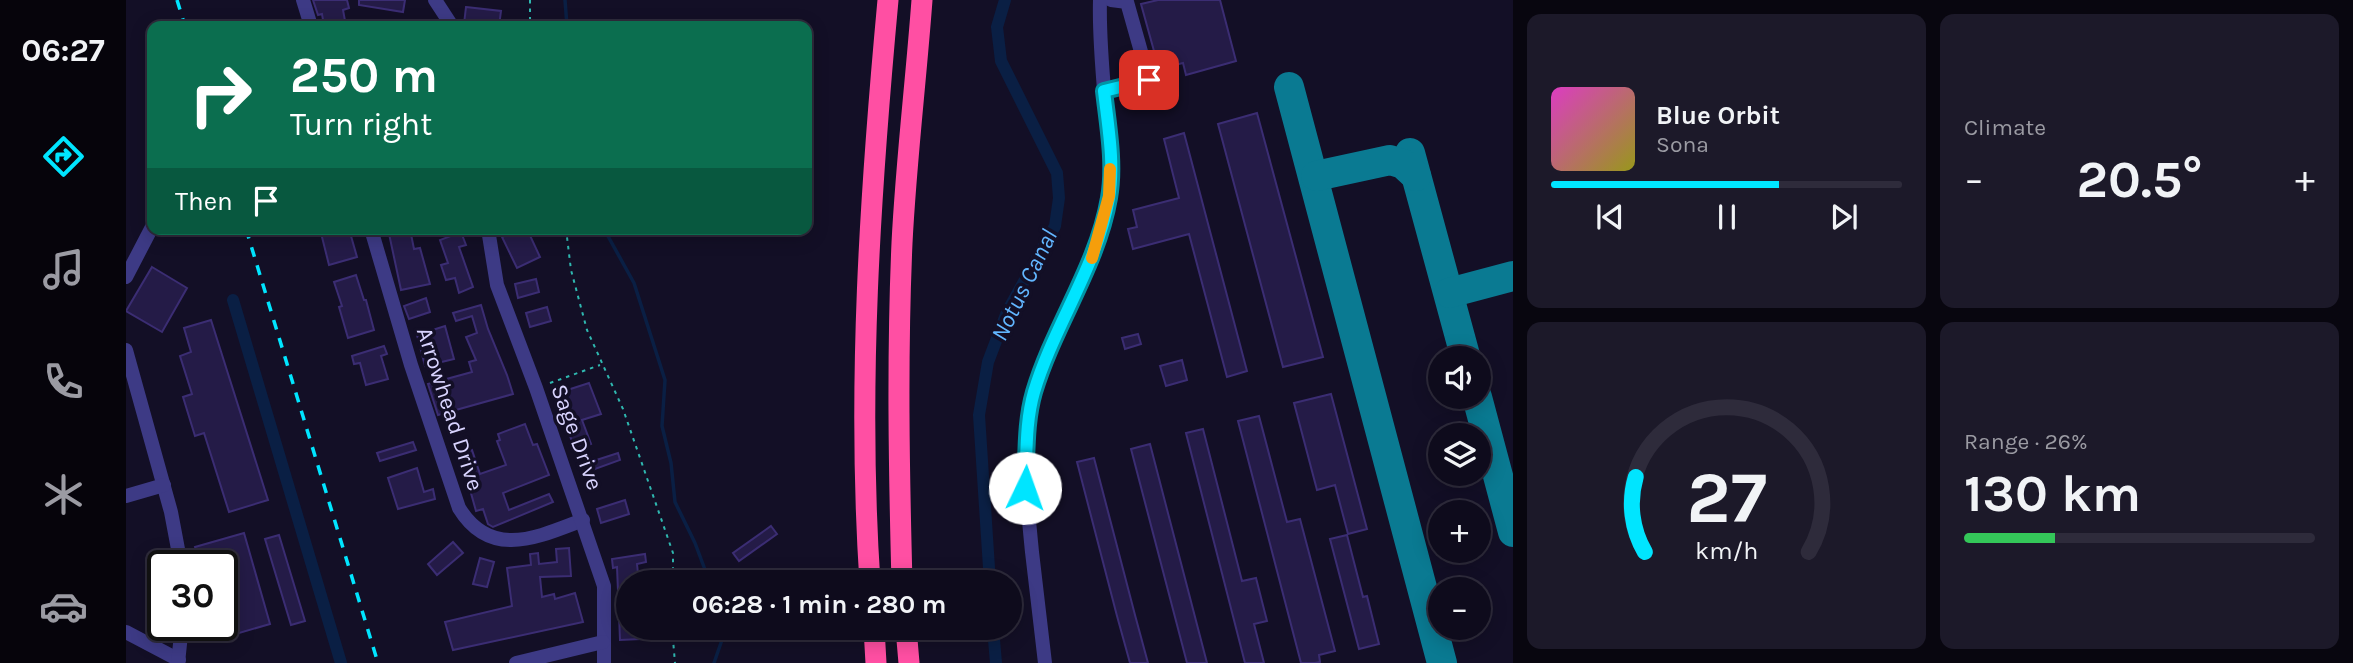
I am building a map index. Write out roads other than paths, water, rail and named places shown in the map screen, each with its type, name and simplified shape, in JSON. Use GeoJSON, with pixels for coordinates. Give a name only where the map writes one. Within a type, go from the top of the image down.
{"type":"FeatureCollection","features":[{"type":"Feature","properties":{"kind":"highway"},"geometry":{"type":"LineString","coordinates":[[870,570],[864,426],[867,273],[888,0]]}},
{"type":"Feature","properties":{"kind":"highway"},"geometry":{"type":"LineString","coordinates":[[902,570],[898,424],[902,241],[922,0]]}},
{"type":"Feature","properties":{"kind":"highway"},"geometry":{"type":"LineString","coordinates":[[875,640],[876,663]]}},
{"type":"Feature","properties":{"kind":"highway"},"geometry":{"type":"LineString","coordinates":[[907,640],[909,663]]}},
{"type":"Feature","properties":{"kind":"street"},"geometry":{"type":"LineString","coordinates":[[303,0],[309,21]]}},
{"type":"Feature","properties":{"kind":"street"},"geometry":{"type":"LineString","coordinates":[[435,0],[449,21]]}},
{"type":"Feature","properties":{"kind":"street"},"geometry":{"type":"LineString","coordinates":[[1045,663],[1025,488],[1028,424],[1044,363],[1089,267],[1109,196],[1110,162],[1099,31],[1100,0]]}},
{"type":"Feature","properties":{"kind":"street"},"geometry":{"type":"LineString","coordinates":[[1104,91],[1149,80],[1127,2],[1111,0]]}},
{"type":"Feature","properties":{"kind":"street"},"geometry":{"type":"LineString","coordinates":[[126,277],[148,235]]}},
{"type":"Feature","properties":{"kind":"street","name":"Arrowhead Drive"},"geometry":{"type":"LineString","coordinates":[[373,235],[411,365],[458,508],[467,521],[483,532],[510,542],[539,536],[583,520]]}},
{"type":"Feature","properties":{"kind":"street","name":"Sage Drive"},"geometry":{"type":"LineString","coordinates":[[489,235],[496,285],[536,388],[604,586],[604,663]]}},
{"type":"Feature","properties":{"kind":"street"},"geometry":{"type":"LineString","coordinates":[[126,350],[164,485],[178,550]]}},
{"type":"Feature","properties":{"kind":"street"},"geometry":{"type":"LineString","coordinates":[[126,496],[164,485]]}},
{"type":"Feature","properties":{"kind":"street"},"geometry":{"type":"LineString","coordinates":[[126,632],[179,661],[181,641]]}},
{"type":"Feature","properties":{"kind":"street"},"geometry":{"type":"LineString","coordinates":[[516,663],[603,642]]}},
{"type":"Feature","properties":{"kind":"waterway"},"geometry":{"type":"LineString","coordinates":[[565,0],[567,21]]}},
{"type":"Feature","properties":{"kind":"waterway","name":"Notus Canal"},"geometry":{"type":"LineString","coordinates":[[989,570],[979,415],[988,362],[1007,312],[1055,226],[1059,198],[1057,173],[1001,61],[997,27],[1005,0]]}},
{"type":"Feature","properties":{"kind":"waterway"},"geometry":{"type":"LineString","coordinates":[[607,235],[634,283],[665,380],[662,426],[671,463],[675,502],[705,570]]}},
{"type":"Feature","properties":{"kind":"waterway"},"geometry":{"type":"LineString","coordinates":[[233,300],[341,663]]}},
{"type":"Feature","properties":{"kind":"waterway"},"geometry":{"type":"LineString","coordinates":[[714,663],[722,640]]}},
{"type":"Feature","properties":{"kind":"waterway","name":"Notus Canal"},"geometry":{"type":"LineString","coordinates":[[994,640],[996,663]]}},
{"type":"Feature","properties":{"kind":"railway"},"geometry":{"type":"LineString","coordinates":[[177,0],[183,21]]}},
{"type":"Feature","properties":{"kind":"railway"},"geometry":{"type":"LineString","coordinates":[[248,235],[378,663]]}}]}
